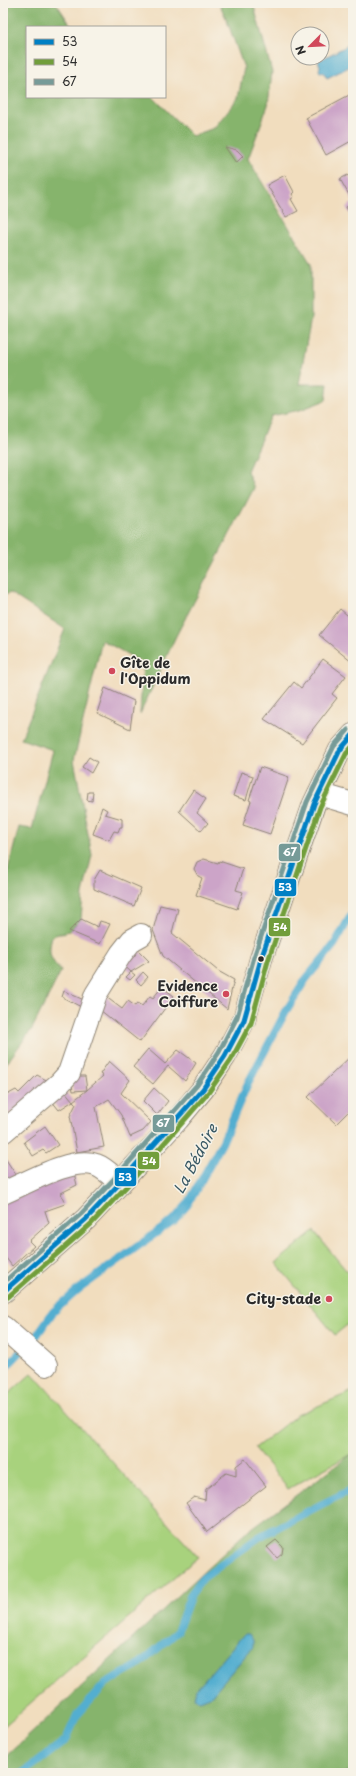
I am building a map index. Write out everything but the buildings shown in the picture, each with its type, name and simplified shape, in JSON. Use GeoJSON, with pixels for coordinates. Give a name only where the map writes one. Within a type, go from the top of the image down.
{"type":"FeatureCollection","features":[{"type":"Feature","properties":{"kind":"street"},"geometry":{"type":"LineString","coordinates":[[3,1292],[86,1219],[120,1183],[203,1089],[225,1056],[244,1020],[261,959],[314,804],[340,750],[353,735]]}},
{"type":"Feature","properties":{"kind":"street"},"geometry":{"type":"LineString","coordinates":[[319,794],[353,804]]}},
{"type":"Feature","properties":{"kind":"street"},"geometry":{"type":"LineString","coordinates":[[3,1132],[60,1083],[69,1073],[96,994],[121,954],[132,940],[141,935]]}},
{"type":"Feature","properties":{"kind":"street"},"geometry":{"type":"LineString","coordinates":[[3,1193],[55,1170],[71,1165],[85,1163],[94,1164],[102,1168],[120,1183]]}},
{"type":"Feature","properties":{"kind":"green space"},"geometry":{"type":"Polygon","coordinates":[[[3,3],[56,3],[71,26],[26,26],[26,98],[154,98],[192,136],[214,128],[238,98],[244,68],[219,3],[253,3],[272,72],[268,105],[248,159],[311,264],[311,318],[299,384],[328,384],[326,400],[300,410],[271,416],[247,471],[254,488],[176,636],[140,714],[143,663],[102,640],[74,760],[92,855],[83,894],[81,919],[69,931],[52,936],[50,955],[61,971],[32,1029],[3,1068],[3,889],[19,827],[32,829],[53,750],[21,739],[65,629],[10,593],[3,596],[3,3]]]}},
{"type":"Feature","properties":{"kind":"green space","name":"City-stade"},"geometry":{"type":"Polygon","coordinates":[[[314,1231],[353,1279],[353,1320],[335,1335],[276,1263],[314,1231]]]}},
{"type":"Feature","properties":{"kind":"green space"},"geometry":{"type":"Polygon","coordinates":[[[32,1373],[198,1557],[3,1727],[3,1399],[32,1373]]]}},
{"type":"Feature","properties":{"kind":"green space"},"geometry":{"type":"Polygon","coordinates":[[[353,1391],[353,1453],[288,1489],[255,1448],[297,1415],[353,1391]]]}},
{"type":"Feature","properties":{"kind":"green space"},"geometry":{"type":"Polygon","coordinates":[[[353,1453],[353,1592],[348,1598],[353,1607],[352,1773],[3,1773],[3,1760],[244,1534],[353,1453]]]}},
{"type":"Feature","properties":{"kind":"water"},"geometry":{"type":"Polygon","coordinates":[[[352,43],[353,65],[327,78],[324,73],[320,72],[319,70],[320,66],[330,66],[330,55],[352,43]]]}},
{"type":"Feature","properties":{"kind":"water"},"geometry":{"type":"Polygon","coordinates":[[[244,1634],[249,1634],[253,1640],[253,1647],[210,1697],[200,1701],[194,1698],[196,1689],[244,1634]]]}},
{"type":"Feature","properties":{"kind":"waterway","name":"La Bédoire"},"geometry":{"type":"LineString","coordinates":[[3,1370],[37,1335],[53,1312],[79,1289],[174,1220],[188,1204],[222,1143],[248,1083],[286,1011],[306,979],[334,945],[353,912]]}},
{"type":"Feature","properties":{"kind":"waterway"},"geometry":{"type":"LineString","coordinates":[[23,1773],[66,1740],[77,1715],[106,1683],[137,1666],[177,1632],[191,1594],[203,1578],[259,1537],[353,1489]]}},
{"type":"Feature","properties":{"kind":"transit line","name":"67"},"geometry":{"type":"LineString","coordinates":[[3,1283],[81,1214],[115,1178],[197,1085],[219,1052],[237,1017],[254,957],[307,802],[334,746],[348,730]]}},
{"type":"Feature","properties":{"kind":"transit line","name":"53"},"geometry":{"type":"LineString","coordinates":[[3,1292],[86,1219],[120,1183],[203,1089],[225,1056],[244,1020],[261,959],[314,804],[340,750],[353,735]]}},
{"type":"Feature","properties":{"kind":"transit line","name":"54"},"geometry":{"type":"LineString","coordinates":[[8,1297],[91,1224],[125,1188],[208,1093],[231,1060],[251,1023],[268,961],[320,807],[346,754],[353,746]]}},
{"type":"Feature","properties":{"kind":"place","name":"Gîte de l'Oppidum"},"geometry":{"type":"Point","coordinates":[112,671]}},
{"type":"Feature","properties":{"kind":"place","name":"Evidence Coiffure"},"geometry":{"type":"Point","coordinates":[226,994]}},
{"type":"Feature","properties":{"kind":"place","name":"City-stade"},"geometry":{"type":"Point","coordinates":[329,1299]}}]}
